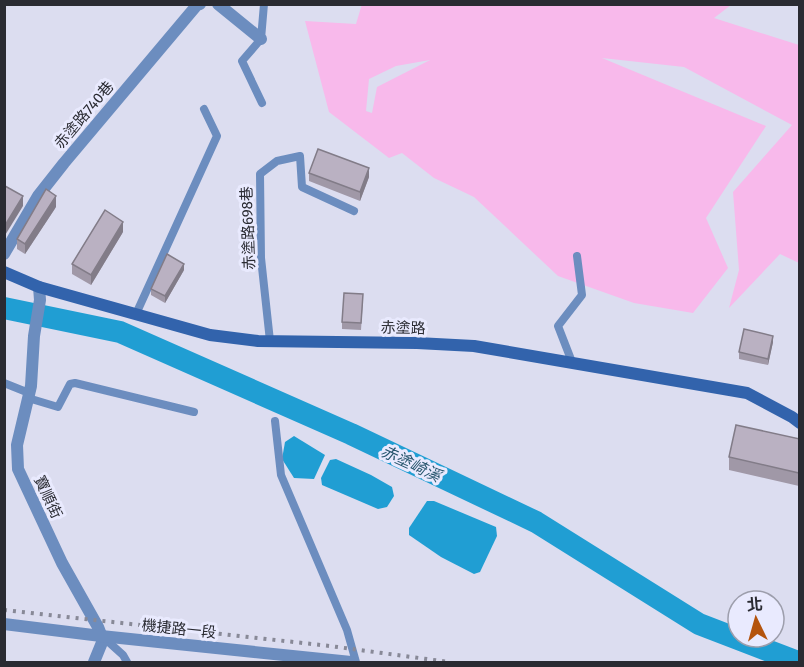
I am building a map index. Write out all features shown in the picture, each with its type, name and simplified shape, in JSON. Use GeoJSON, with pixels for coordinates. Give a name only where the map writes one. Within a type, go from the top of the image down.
{"type":"FeatureCollection","features":[{"type":"Feature","properties":{"kind":"street","name":"赤塗路740巷"},"geometry":{"type":"LineString","coordinates":[[4,254],[38,196],[200,4]]}},
{"type":"Feature","properties":{"kind":"street"},"geometry":{"type":"LineString","coordinates":[[218,4],[261,39]]}},
{"type":"Feature","properties":{"kind":"street","name":"赤塗路"},"geometry":{"type":"LineString","coordinates":[[4,272],[39,287],[210,335],[258,341],[474,346],[747,393],[800,423]]}},
{"type":"Feature","properties":{"kind":"street","name":"寶順街"},"geometry":{"type":"LineString","coordinates":[[39,287],[40,300],[29,396],[17,445],[18,469],[62,563],[101,636]]}},
{"type":"Feature","properties":{"kind":"street","name":"機捷路一段"},"geometry":{"type":"LineString","coordinates":[[4,624],[351,663]]}},
{"type":"Feature","properties":{"kind":"street"},"geometry":{"type":"LineString","coordinates":[[94,663],[103,640],[101,636]]}},
{"type":"Feature","properties":{"kind":"lane"},"geometry":{"type":"LineString","coordinates":[[262,104],[242,61],[261,39],[264,4]]}},
{"type":"Feature","properties":{"kind":"lane"},"geometry":{"type":"LineString","coordinates":[[136,314],[217,136],[204,109]]}},
{"type":"Feature","properties":{"kind":"lane","name":"赤塗路698巷"},"geometry":{"type":"LineString","coordinates":[[270,341],[261,258],[260,174],[277,161],[300,156],[302,187],[354,211]]}},
{"type":"Feature","properties":{"kind":"lane"},"geometry":{"type":"LineString","coordinates":[[572,362],[558,326],[582,295],[577,256]]}},
{"type":"Feature","properties":{"kind":"lane"},"geometry":{"type":"LineString","coordinates":[[4,383],[58,407],[69,384],[75,383],[194,412]]}},
{"type":"Feature","properties":{"kind":"lane"},"geometry":{"type":"LineString","coordinates":[[275,421],[281,476],[346,630],[356,663]]}},
{"type":"Feature","properties":{"kind":"lane"},"geometry":{"type":"LineString","coordinates":[[101,636],[123,655],[127,663]]}},
{"type":"Feature","properties":{"kind":"shaded area"},"geometry":{"type":"Polygon","coordinates":[[[362,4],[731,5],[714,18],[799,45],[799,263],[780,254],[729,308],[739,270],[733,192],[792,125],[684,67],[602,58],[766,126],[706,218],[728,268],[693,313],[634,303],[558,276],[474,197],[434,178],[402,153],[389,158],[329,112],[305,21],[356,24],[362,4]],[[430,60],[396,66],[369,79],[366,111],[372,113],[377,87],[430,60]]]}},
{"type":"Feature","properties":{"kind":"water"},"geometry":{"type":"Polygon","coordinates":[[[294,436],[325,455],[314,479],[294,478],[282,459],[285,442],[294,436]]]}},
{"type":"Feature","properties":{"kind":"water"},"geometry":{"type":"Polygon","coordinates":[[[336,459],[392,487],[394,496],[387,507],[378,509],[322,485],[321,478],[330,460],[336,459]]]}},
{"type":"Feature","properties":{"kind":"water"},"geometry":{"type":"Polygon","coordinates":[[[427,501],[434,501],[496,527],[497,536],[480,572],[474,574],[441,557],[409,535],[409,528],[427,501]]]}},
{"type":"Feature","properties":{"kind":"building"},"geometry":{"type":"Polygon","coordinates":[[[318,149],[369,168],[360,192],[309,173],[318,149]]]}},
{"type":"Feature","properties":{"kind":"building"},"geometry":{"type":"Polygon","coordinates":[[[5,186],[23,196],[4,227],[4,188],[5,186]]]}},
{"type":"Feature","properties":{"kind":"building"},"geometry":{"type":"Polygon","coordinates":[[[46,189],[56,196],[25,244],[17,239],[46,189]]]}},
{"type":"Feature","properties":{"kind":"building"},"geometry":{"type":"Polygon","coordinates":[[[105,210],[123,222],[91,275],[72,264],[105,210]]]}},
{"type":"Feature","properties":{"kind":"building"},"geometry":{"type":"Polygon","coordinates":[[[167,254],[184,264],[165,296],[151,289],[167,254]]]}},
{"type":"Feature","properties":{"kind":"building"},"geometry":{"type":"Polygon","coordinates":[[[344,293],[363,294],[361,323],[342,322],[344,293]]]}},
{"type":"Feature","properties":{"kind":"building"},"geometry":{"type":"Polygon","coordinates":[[[744,329],[773,336],[768,359],[739,352],[744,329]]]}},
{"type":"Feature","properties":{"kind":"building"},"geometry":{"type":"Polygon","coordinates":[[[736,425],[800,439],[799,473],[729,457],[736,425]]]}},
{"type":"Feature","properties":{"kind":"waterway","name":"赤塗崎溪"},"geometry":{"type":"LineString","coordinates":[[4,308],[120,332],[351,434],[536,522],[699,624],[798,662]]}},
{"type":"Feature","properties":{"kind":"railway"},"geometry":{"type":"LineString","coordinates":[[4,610],[330,646],[449,662]]}}]}
